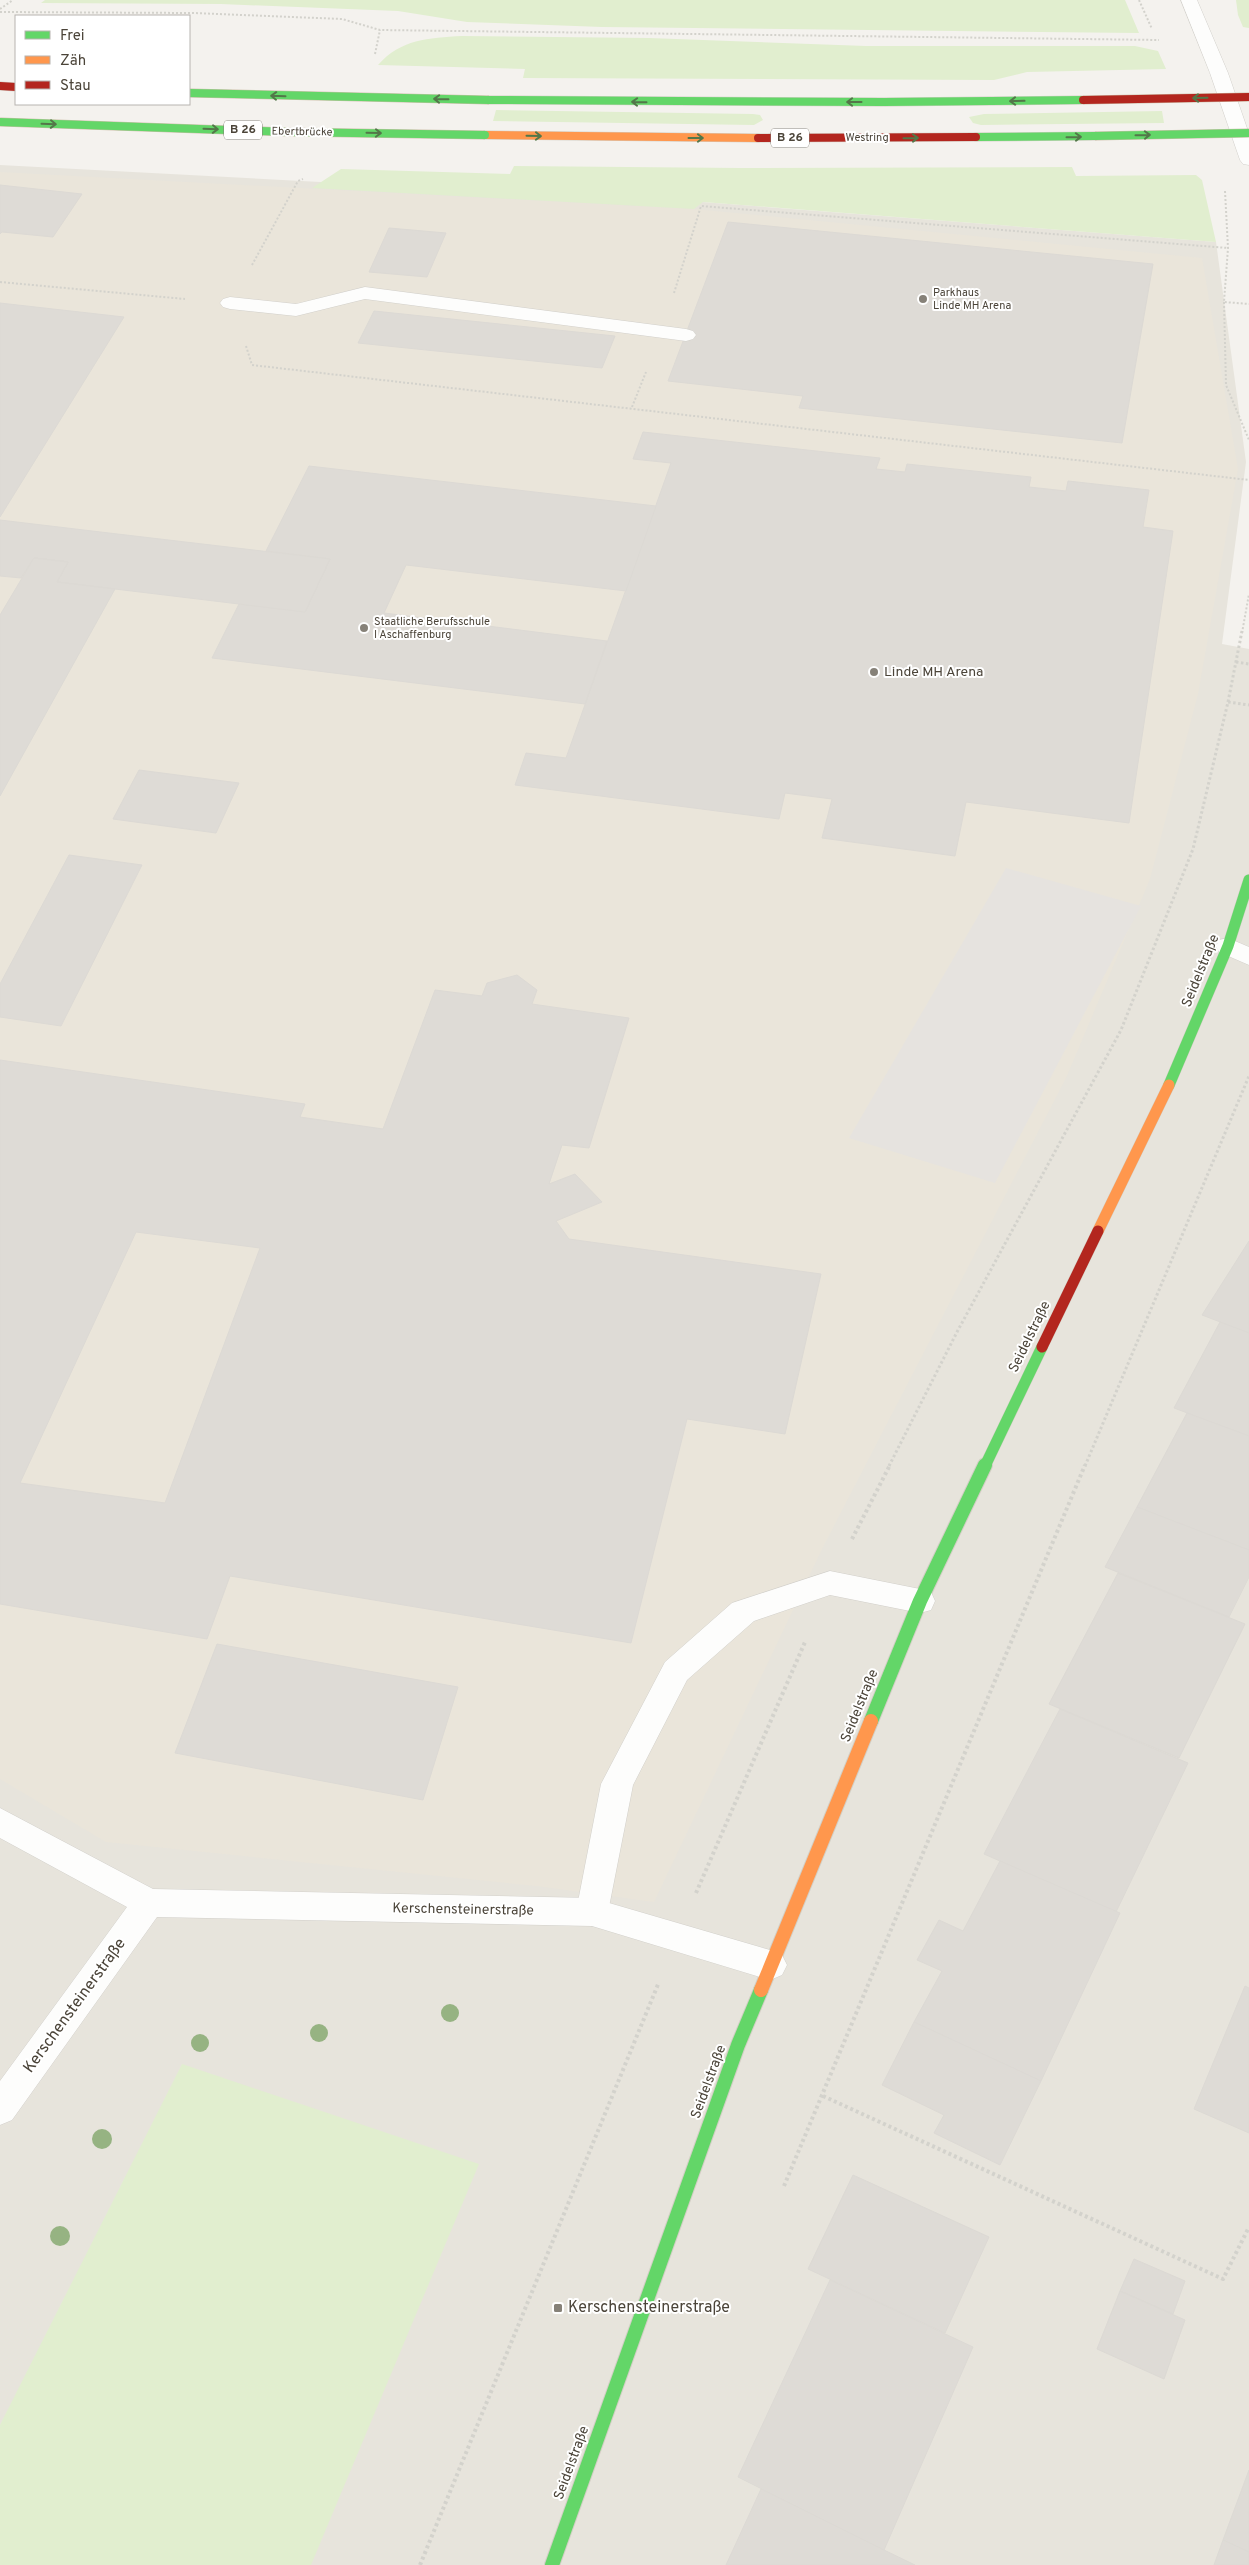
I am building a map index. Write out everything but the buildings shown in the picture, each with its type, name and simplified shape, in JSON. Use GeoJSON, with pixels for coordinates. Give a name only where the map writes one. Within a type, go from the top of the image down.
{"type":"FeatureCollection","features":[{"type":"Feature","properties":{"kind":"main road"},"geometry":{"type":"LineString","coordinates":[[0,86],[15,87]]}},
{"type":"Feature","properties":{"kind":"main road"},"geometry":{"type":"LineString","coordinates":[[190,93],[489,100],[685,102],[1083,100],[1249,97]]}},
{"type":"Feature","properties":{"kind":"main road","name":"Ebertbrücke"},"geometry":{"type":"LineString","coordinates":[[0,122],[288,132],[485,135]]}},
{"type":"Feature","properties":{"kind":"main road","name":"Westring"},"geometry":{"type":"LineString","coordinates":[[485,135],[683,138],[1094,136],[1249,133]]}},
{"type":"Feature","properties":{"kind":"main road","name":"Seidelstraße"},"geometry":{"type":"LineString","coordinates":[[552,2565],[738,2045],[920,1600],[1185,1051],[1238,952],[1249,880]]}},
{"type":"Feature","properties":{"kind":"street"},"geometry":{"type":"LineString","coordinates":[[1189,0],[1219,72],[1249,160]]}},
{"type":"Feature","properties":{"kind":"street"},"geometry":{"type":"LineString","coordinates":[[230,303],[296,310],[366,293],[686,335]]}},
{"type":"Feature","properties":{"kind":"street"},"geometry":{"type":"LineString","coordinates":[[592,1912],[617,1784],[676,1671],[743,1612],[830,1583],[920,1600]]}},
{"type":"Feature","properties":{"kind":"street","name":"Kerschensteinerstraße"},"geometry":{"type":"LineString","coordinates":[[0,1822],[149,1903],[592,1912],[770,1965]]}},
{"type":"Feature","properties":{"kind":"street","name":"Kerschensteinerstraße"},"geometry":{"type":"LineString","coordinates":[[0,2109],[149,1903]]}},
{"type":"Feature","properties":{"kind":"path"},"geometry":{"type":"LineString","coordinates":[[0,11],[13,0]]}},
{"type":"Feature","properties":{"kind":"path"},"geometry":{"type":"LineString","coordinates":[[0,11],[193,13],[342,18],[380,30],[1157,40],[1139,0]]}},
{"type":"Feature","properties":{"kind":"path"},"geometry":{"type":"LineString","coordinates":[[374,59],[380,30]]}},
{"type":"Feature","properties":{"kind":"path"},"geometry":{"type":"LineString","coordinates":[[305,177],[298,181],[230,303],[252,365],[1249,480]]}},
{"type":"Feature","properties":{"kind":"path"},"geometry":{"type":"LineString","coordinates":[[632,408],[662,332],[701,206],[1228,248],[1224,302],[1226,385],[1249,440]]}},
{"type":"Feature","properties":{"kind":"path"},"geometry":{"type":"LineString","coordinates":[[0,282],[230,303]]}},
{"type":"Feature","properties":{"kind":"path"},"geometry":{"type":"LineString","coordinates":[[1224,302],[1249,304]]}},
{"type":"Feature","properties":{"kind":"path"},"geometry":{"type":"LineString","coordinates":[[1228,702],[1249,594]]}},
{"type":"Feature","properties":{"kind":"path"},"geometry":{"type":"LineString","coordinates":[[1236,662],[1249,664]]}},
{"type":"Feature","properties":{"kind":"path"},"geometry":{"type":"LineString","coordinates":[[784,2186],[823,2096],[919,1859],[1249,1076]]}},
{"type":"Feature","properties":{"kind":"path"},"geometry":{"type":"LineString","coordinates":[[823,2096],[1223,2280],[1249,2226]]}},
{"type":"Feature","properties":{"kind":"shaded area"},"geometry":{"type":"Polygon","coordinates":[[[0,165],[702,202],[1216,242],[1246,462],[1222,644],[1249,649],[1249,2565],[0,2565],[0,165]]]}},
{"type":"Feature","properties":{"kind":"shaded area"},"geometry":{"type":"Polygon","coordinates":[[[0,172],[694,209],[1202,258],[1238,469],[1198,694],[1150,879],[1066,1078],[822,1549],[654,1902],[536,1886],[106,1842],[0,1779],[0,172]]]}},
{"type":"Feature","properties":{"kind":"shaded area"},"geometry":{"type":"Polygon","coordinates":[[[1006,868],[1141,906],[995,1183],[849,1138],[1006,868]]]}},
{"type":"Feature","properties":{"kind":"green space"},"geometry":{"type":"Polygon","coordinates":[[[45,0],[1125,0],[1139,33],[602,27],[467,22],[398,11],[221,4],[41,3],[45,0]]]}},
{"type":"Feature","properties":{"kind":"green space"},"geometry":{"type":"Polygon","coordinates":[[[1236,0],[1249,0],[1249,28],[1243,27],[1238,15],[1236,0]]]}},
{"type":"Feature","properties":{"kind":"green space"},"geometry":{"type":"Polygon","coordinates":[[[462,36],[649,38],[866,46],[1135,46],[1158,51],[1166,69],[1027,72],[994,80],[523,78],[525,69],[378,65],[396,50],[416,41],[462,36]]]}},
{"type":"Feature","properties":{"kind":"green space"},"geometry":{"type":"Polygon","coordinates":[[[496,110],[753,114],[760,115],[763,120],[754,125],[493,121],[496,110]]]}},
{"type":"Feature","properties":{"kind":"green space"},"geometry":{"type":"Polygon","coordinates":[[[1162,111],[1164,123],[981,125],[973,123],[969,117],[984,114],[1162,111]]]}},
{"type":"Feature","properties":{"kind":"green space"},"geometry":{"type":"Polygon","coordinates":[[[514,166],[740,168],[1072,167],[1076,176],[1196,175],[1202,180],[1216,242],[703,202],[694,209],[312,188],[341,169],[510,174],[514,166]]]}},
{"type":"Feature","properties":{"kind":"green space"},"geometry":{"type":"Polygon","coordinates":[[[182,2064],[479,2164],[311,2565],[0,2565],[0,2425],[182,2064]]]}},
{"type":"Feature","properties":{"kind":"traffic: fast"},"geometry":{"type":"LineString","coordinates":[[190,93],[489,100]]}},
{"type":"Feature","properties":{"kind":"traffic: fast"},"geometry":{"type":"LineString","coordinates":[[489,100],[884,102],[1083,100]]}},
{"type":"Feature","properties":{"kind":"traffic: fast"},"geometry":{"type":"LineString","coordinates":[[0,122],[288,132],[485,135]]}},
{"type":"Feature","properties":{"kind":"traffic: fast"},"geometry":{"type":"LineString","coordinates":[[1095,136],[1249,133]]}},
{"type":"Feature","properties":{"kind":"traffic: fast"},"geometry":{"type":"LineString","coordinates":[[976,137],[1095,136]]}},
{"type":"Feature","properties":{"kind":"traffic: fast"},"geometry":{"type":"LineString","coordinates":[[1169,1085],[1228,946],[1249,880]]}},
{"type":"Feature","properties":{"kind":"traffic: fast"},"geometry":{"type":"LineString","coordinates":[[871,1721],[920,1601],[1042,1347]]}},
{"type":"Feature","properties":{"kind":"traffic: fast"},"geometry":{"type":"LineString","coordinates":[[552,2565],[738,2045],[761,1990]]}},
{"type":"Feature","properties":{"kind":"traffic: slow"},"geometry":{"type":"LineString","coordinates":[[485,135],[758,138]]}},
{"type":"Feature","properties":{"kind":"traffic: slow"},"geometry":{"type":"LineString","coordinates":[[1098,1231],[1169,1085]]}},
{"type":"Feature","properties":{"kind":"traffic: slow"},"geometry":{"type":"LineString","coordinates":[[761,1990],[871,1721]]}},
{"type":"Feature","properties":{"kind":"traffic: jam"},"geometry":{"type":"LineString","coordinates":[[0,86],[15,87]]}},
{"type":"Feature","properties":{"kind":"traffic: jam"},"geometry":{"type":"LineString","coordinates":[[1083,100],[1249,97]]}},
{"type":"Feature","properties":{"kind":"traffic: jam"},"geometry":{"type":"LineString","coordinates":[[758,138],[976,137]]}},
{"type":"Feature","properties":{"kind":"traffic: jam"},"geometry":{"type":"LineString","coordinates":[[1042,1347],[1098,1231]]}},
{"type":"Feature","properties":{"kind":"place","name":"Parkhaus Linde MH Arena"},"geometry":{"type":"Point","coordinates":[923,299]}},
{"type":"Feature","properties":{"kind":"place","name":"Staatliche Berufsschule I Aschaffenburg"},"geometry":{"type":"Point","coordinates":[364,628]}},
{"type":"Feature","properties":{"kind":"place","name":"Linde MH Arena"},"geometry":{"type":"Point","coordinates":[874,672]}},
{"type":"Feature","properties":{"kind":"place","name":"Kerschensteinerstraße"},"geometry":{"type":"Point","coordinates":[558,2308]}}]}
